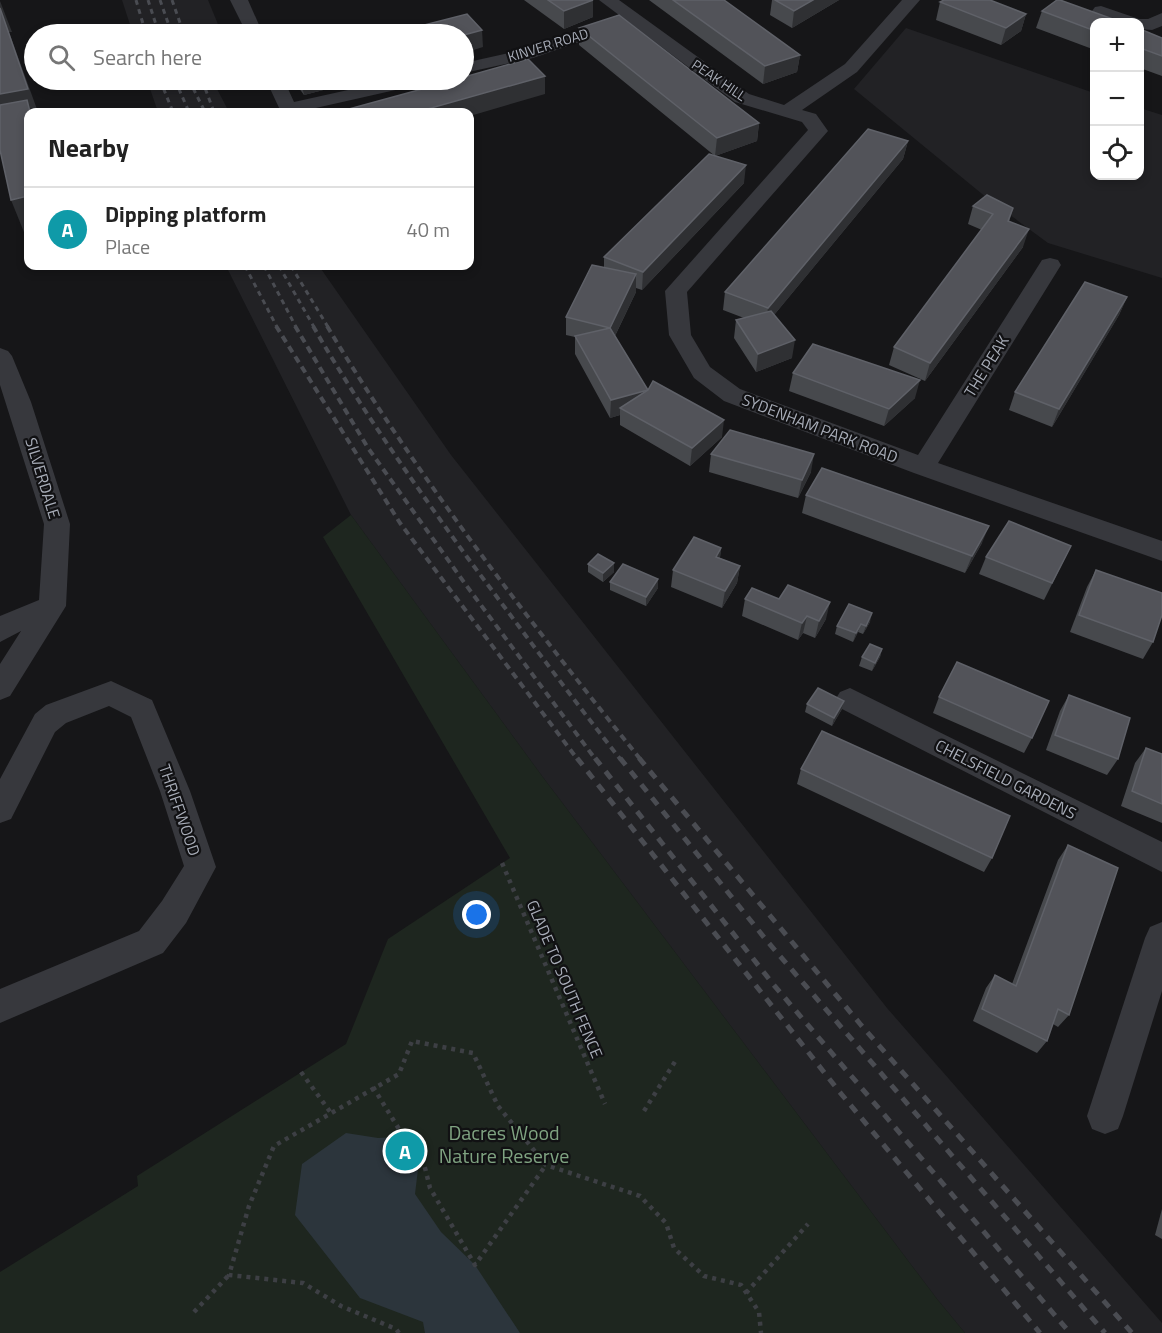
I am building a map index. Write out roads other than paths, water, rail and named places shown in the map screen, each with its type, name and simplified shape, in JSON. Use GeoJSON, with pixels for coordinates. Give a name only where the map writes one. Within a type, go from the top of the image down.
{"type":"FeatureCollection","features":[{"type":"Feature","properties":{"kind":"street"},"geometry":{"type":"LineString","coordinates":[[239,0],[250,24]]}},
{"type":"Feature","properties":{"kind":"street","name":"PEAK HILL"},"geometry":{"type":"LineString","coordinates":[[608,0],[742,98],[786,112]]}},
{"type":"Feature","properties":{"kind":"street"},"geometry":{"type":"LineString","coordinates":[[786,112],[851,69],[911,0]]}},
{"type":"Feature","properties":{"kind":"street"},"geometry":{"type":"LineString","coordinates":[[1101,10],[1122,18]]}},
{"type":"Feature","properties":{"kind":"street","name":"KINVER ROAD"},"geometry":{"type":"LineString","coordinates":[[474,66],[527,54],[632,18]]}},
{"type":"Feature","properties":{"kind":"street"},"geometry":{"type":"LineString","coordinates":[[1144,24],[1152,25],[1162,18]]}},
{"type":"Feature","properties":{"kind":"street"},"geometry":{"type":"LineString","coordinates":[[279,90],[288,108]]}},
{"type":"Feature","properties":{"kind":"street"},"geometry":{"type":"LineString","coordinates":[[292,108],[371,90]]}},
{"type":"Feature","properties":{"kind":"street","name":"SYDENHAM PARK ROAD"},"geometry":{"type":"LineString","coordinates":[[786,112],[809,118],[818,131],[676,291],[680,335],[702,372],[732,395],[923,467],[1162,551]]}},
{"type":"Feature","properties":{"kind":"street","name":"THE PEAK"},"geometry":{"type":"LineString","coordinates":[[923,467],[1050,265]]}},
{"type":"Feature","properties":{"kind":"street","name":"SILVERDALE"},"geometry":{"type":"LineString","coordinates":[[0,356],[5,382],[19,402],[57,524],[52,606],[0,688]]}},
{"type":"Feature","properties":{"kind":"street"},"geometry":{"type":"LineString","coordinates":[[0,631],[5,626],[52,606]]}},
{"type":"Feature","properties":{"kind":"street","name":"THRIFFWOOD"},"geometry":{"type":"LineString","coordinates":[[0,809],[45,723],[56,714],[111,693],[142,709],[176,791],[200,867],[174,912],[151,942],[0,1006]]}},
{"type":"Feature","properties":{"kind":"street","name":"CHELSFIELD GARDENS"},"geometry":{"type":"LineString","coordinates":[[850,700],[1162,858]]}},
{"type":"Feature","properties":{"kind":"street"},"geometry":{"type":"LineString","coordinates":[[1105,1116],[1162,938]]}},
{"type":"Feature","properties":{"kind":"railway"},"geometry":{"type":"LineString","coordinates":[[136,0],[143,24]]}},
{"type":"Feature","properties":{"kind":"railway"},"geometry":{"type":"LineString","coordinates":[[148,0],[156,24]]}},
{"type":"Feature","properties":{"kind":"railway"},"geometry":{"type":"LineString","coordinates":[[160,0],[168,24]]}},
{"type":"Feature","properties":{"kind":"railway"},"geometry":{"type":"LineString","coordinates":[[172,0],[180,24]]}},
{"type":"Feature","properties":{"kind":"railway"},"geometry":{"type":"LineString","coordinates":[[164,90],[171,108]]}},
{"type":"Feature","properties":{"kind":"railway"},"geometry":{"type":"LineString","coordinates":[[179,90],[187,108]]}},
{"type":"Feature","properties":{"kind":"railway"},"geometry":{"type":"LineString","coordinates":[[194,90],[203,108]]}},
{"type":"Feature","properties":{"kind":"railway"},"geometry":{"type":"LineString","coordinates":[[206,90],[212,108]]}},
{"type":"Feature","properties":{"kind":"railway"},"geometry":{"type":"LineString","coordinates":[[247,270],[277,327]]}},
{"type":"Feature","properties":{"kind":"railway"},"geometry":{"type":"LineString","coordinates":[[266,270],[296,327]]}},
{"type":"Feature","properties":{"kind":"railway"},"geometry":{"type":"LineString","coordinates":[[281,270],[314,327]]}},
{"type":"Feature","properties":{"kind":"railway"},"geometry":{"type":"LineString","coordinates":[[293,270],[328,327]]}},
{"type":"Feature","properties":{"kind":"railway"},"geometry":{"type":"LineString","coordinates":[[276,326],[400,523],[578,760]]}},
{"type":"Feature","properties":{"kind":"railway"},"geometry":{"type":"LineString","coordinates":[[295,326],[368,448],[596,760]]}},
{"type":"Feature","properties":{"kind":"railway"},"geometry":{"type":"LineString","coordinates":[[313,326],[368,414],[427,501],[621,760]]}},
{"type":"Feature","properties":{"kind":"railway"},"geometry":{"type":"LineString","coordinates":[[327,326],[399,439],[476,548],[641,760]]}},
{"type":"Feature","properties":{"kind":"railway"},"geometry":{"type":"LineString","coordinates":[[577,758],[838,1090],[1040,1333]]}},
{"type":"Feature","properties":{"kind":"railway"},"geometry":{"type":"LineString","coordinates":[[595,758],[773,984],[1070,1333]]}},
{"type":"Feature","properties":{"kind":"railway"},"geometry":{"type":"LineString","coordinates":[[620,758],[767,941],[1105,1333]]}},
{"type":"Feature","properties":{"kind":"railway"},"geometry":{"type":"LineString","coordinates":[[639,758],[861,1025],[1132,1333]]}},
{"type":"Feature","properties":{"kind":"place","name":"Dipping platform"},"geometry":{"type":"Point","coordinates":[405,1151]}},
{"type":"Feature","properties":{"kind":"park label","name":"Dacres Wood Nature Reserve"},"geometry":{"type":"Point","coordinates":[504,1144]}}]}
